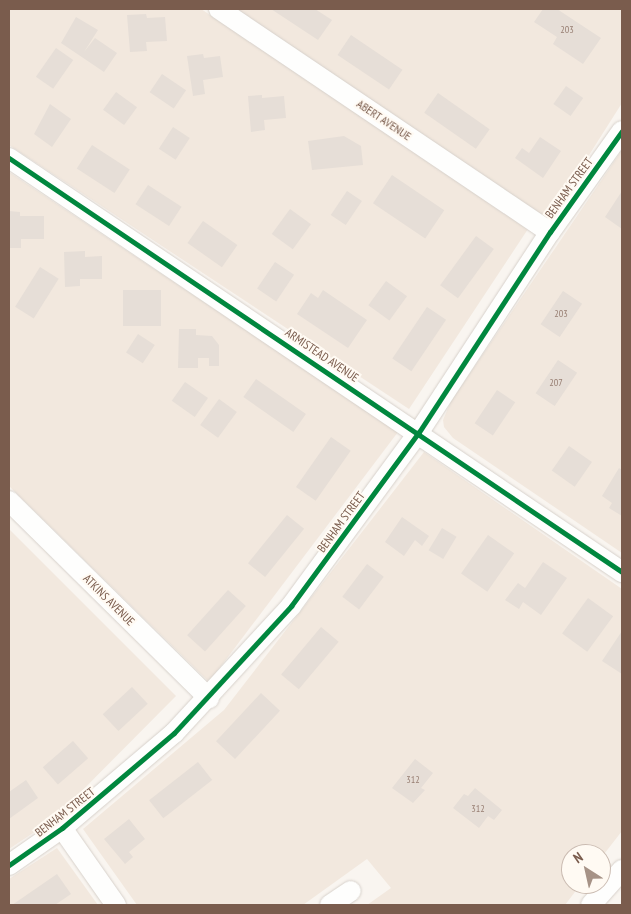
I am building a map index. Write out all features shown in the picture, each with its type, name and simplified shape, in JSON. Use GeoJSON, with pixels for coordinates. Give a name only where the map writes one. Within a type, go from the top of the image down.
{"type":"FeatureCollection","features":[{"type":"Feature","properties":{"kind":"street","name":"ABERT AVENUE"},"geometry":{"type":"LineString","coordinates":[[219,9],[550,232]]}},
{"type":"Feature","properties":{"kind":"street","name":"BENHAM STREET"},"geometry":{"type":"LineString","coordinates":[[9,865],[62,828],[126,776],[209,698],[291,606],[419,432],[550,232],[622,131]]}},
{"type":"Feature","properties":{"kind":"street","name":"ARMISTEAD AVENUE"},"geometry":{"type":"LineString","coordinates":[[9,158],[419,432],[622,572]]}},
{"type":"Feature","properties":{"kind":"street","name":"ATKINS AVENUE"},"geometry":{"type":"LineString","coordinates":[[9,501],[209,698]]}},
{"type":"Feature","properties":{"kind":"street"},"geometry":{"type":"LineString","coordinates":[[62,828],[116,905]]}},
{"type":"Feature","properties":{"kind":"street"},"geometry":{"type":"LineString","coordinates":[[591,905],[622,870]]}},
{"type":"Feature","properties":{"kind":"street"},"geometry":{"type":"LineString","coordinates":[[330,905],[350,891]]}},
{"type":"Feature","properties":{"kind":"shaded area"},"geometry":{"type":"Polygon","coordinates":[[[9,9],[201,9],[530,226],[409,409],[9,145],[9,9]]]}},
{"type":"Feature","properties":{"kind":"shaded area"},"geometry":{"type":"Polygon","coordinates":[[[231,9],[622,9],[622,103],[553,212],[544,216],[231,9]]]}},
{"type":"Feature","properties":{"kind":"shaded area"},"geometry":{"type":"Polygon","coordinates":[[[622,150],[622,553],[453,438],[444,427],[443,420],[451,401],[622,150]]]}},
{"type":"Feature","properties":{"kind":"shaded area"},"geometry":{"type":"Polygon","coordinates":[[[9,172],[398,432],[209,682],[9,486],[9,172]]]}},
{"type":"Feature","properties":{"kind":"shaded area"},"geometry":{"type":"Polygon","coordinates":[[[424,452],[622,589],[622,831],[611,845],[561,844],[561,894],[573,894],[565,905],[367,905],[391,888],[367,859],[303,905],[137,905],[83,829],[224,710],[424,452]]]}},
{"type":"Feature","properties":{"kind":"shaded area"},"geometry":{"type":"Polygon","coordinates":[[[9,529],[176,696],[54,819],[9,849],[9,529]]]}},
{"type":"Feature","properties":{"kind":"shaded area"},"geometry":{"type":"Polygon","coordinates":[[[57,848],[98,905],[9,905],[9,879],[57,848]]]}},
{"type":"Feature","properties":{"kind":"building"},"geometry":{"type":"Polygon","coordinates":[[[271,9],[315,9],[332,20],[318,40],[271,9]]]}},
{"type":"Feature","properties":{"kind":"building"},"geometry":{"type":"Polygon","coordinates":[[[543,9],[557,9],[601,38],[583,64],[553,44],[557,37],[534,22],[543,9]]]}},
{"type":"Feature","properties":{"kind":"building"},"geometry":{"type":"Polygon","coordinates":[[[146,14],[147,18],[165,17],[167,41],[146,42],[147,51],[130,52],[127,15],[146,14]]]}},
{"type":"Feature","properties":{"kind":"building"},"geometry":{"type":"Polygon","coordinates":[[[76,17],[98,30],[84,52],[95,38],[117,53],[104,72],[61,43],[76,17]]]}},
{"type":"Feature","properties":{"kind":"building"},"geometry":{"type":"Polygon","coordinates":[[[351,35],[402,70],[389,90],[338,55],[351,35]]]}},
{"type":"Feature","properties":{"kind":"building"},"geometry":{"type":"Polygon","coordinates":[[[56,48],[73,60],[53,89],[36,77],[56,48]]]}},
{"type":"Feature","properties":{"kind":"building"},"geometry":{"type":"Polygon","coordinates":[[[203,54],[204,58],[220,56],[223,77],[203,80],[205,94],[193,96],[187,56],[203,54]]]}},
{"type":"Feature","properties":{"kind":"building"},"geometry":{"type":"Polygon","coordinates":[[[162,74],[186,90],[174,108],[150,92],[162,74]]]}},
{"type":"Feature","properties":{"kind":"building"},"geometry":{"type":"Polygon","coordinates":[[[566,86],[583,98],[571,116],[553,104],[566,86]]]}},
{"type":"Feature","properties":{"kind":"building"},"geometry":{"type":"Polygon","coordinates":[[[116,92],[137,107],[124,125],[103,110],[116,92]]]}},
{"type":"Feature","properties":{"kind":"building"},"geometry":{"type":"Polygon","coordinates":[[[438,93],[490,129],[476,149],[424,113],[438,93]]]}},
{"type":"Feature","properties":{"kind":"building"},"geometry":{"type":"Polygon","coordinates":[[[262,95],[262,98],[284,96],[286,118],[264,120],[265,130],[251,132],[248,96],[262,95]]]}},
{"type":"Feature","properties":{"kind":"building"},"geometry":{"type":"Polygon","coordinates":[[[50,104],[71,119],[52,147],[34,134],[50,104]]]}},
{"type":"Feature","properties":{"kind":"building"},"geometry":{"type":"Polygon","coordinates":[[[173,127],[190,138],[176,160],[159,149],[173,127]]]}},
{"type":"Feature","properties":{"kind":"building"},"geometry":{"type":"Polygon","coordinates":[[[344,136],[361,146],[363,165],[312,170],[308,141],[344,136]]]}},
{"type":"Feature","properties":{"kind":"building"},"geometry":{"type":"Polygon","coordinates":[[[540,137],[561,151],[543,178],[515,158],[522,148],[529,153],[540,137]]]}},
{"type":"Feature","properties":{"kind":"building"},"geometry":{"type":"Polygon","coordinates":[[[92,145],[130,170],[114,193],[77,168],[92,145]]]}},
{"type":"Feature","properties":{"kind":"building"},"geometry":{"type":"Polygon","coordinates":[[[392,175],[444,210],[425,238],[373,203],[392,175]]]}},
{"type":"Feature","properties":{"kind":"building"},"geometry":{"type":"Polygon","coordinates":[[[148,185],[182,207],[169,226],[135,204],[148,185]]]}},
{"type":"Feature","properties":{"kind":"building"},"geometry":{"type":"Polygon","coordinates":[[[347,191],[362,201],[346,225],[331,215],[347,191]]]}},
{"type":"Feature","properties":{"kind":"building"},"geometry":{"type":"Polygon","coordinates":[[[622,191],[622,229],[605,217],[622,191]]]}},
{"type":"Feature","properties":{"kind":"building"},"geometry":{"type":"Polygon","coordinates":[[[290,209],[311,224],[293,249],[272,234],[290,209]]]}},
{"type":"Feature","properties":{"kind":"building"},"geometry":{"type":"Polygon","coordinates":[[[9,211],[20,212],[20,216],[44,216],[44,239],[21,239],[21,248],[9,248],[9,211]]]}},
{"type":"Feature","properties":{"kind":"building"},"geometry":{"type":"Polygon","coordinates":[[[203,221],[237,245],[222,267],[188,243],[203,221]]]}},
{"type":"Feature","properties":{"kind":"building"},"geometry":{"type":"Polygon","coordinates":[[[476,236],[494,249],[458,298],[440,285],[476,236]]]}},
{"type":"Feature","properties":{"kind":"building"},"geometry":{"type":"Polygon","coordinates":[[[85,251],[85,257],[102,256],[102,279],[80,279],[80,286],[65,287],[64,252],[85,251]]]}},
{"type":"Feature","properties":{"kind":"building"},"geometry":{"type":"Polygon","coordinates":[[[275,262],[294,275],[276,301],[257,289],[275,262]]]}},
{"type":"Feature","properties":{"kind":"building"},"geometry":{"type":"Polygon","coordinates":[[[40,267],[59,279],[34,319],[15,307],[40,267]]]}},
{"type":"Feature","properties":{"kind":"building"},"geometry":{"type":"Polygon","coordinates":[[[386,281],[407,296],[389,321],[368,305],[386,281]]]}},
{"type":"Feature","properties":{"kind":"building"},"geometry":{"type":"Polygon","coordinates":[[[123,290],[161,290],[161,326],[123,326],[123,290]]]}},
{"type":"Feature","properties":{"kind":"building"},"geometry":{"type":"Polygon","coordinates":[[[323,290],[367,320],[348,348],[297,314],[311,293],[318,298],[323,290]]]}},
{"type":"Feature","properties":{"kind":"building"},"geometry":{"type":"Polygon","coordinates":[[[563,291],[582,304],[560,337],[541,324],[563,291]]]}},
{"type":"Feature","properties":{"kind":"building"},"geometry":{"type":"Polygon","coordinates":[[[427,307],[446,320],[411,371],[392,358],[427,307]]]}},
{"type":"Feature","properties":{"kind":"building"},"geometry":{"type":"Polygon","coordinates":[[[179,329],[196,329],[196,335],[212,336],[219,345],[219,366],[209,366],[209,358],[198,358],[198,368],[178,368],[179,329]]]}},
{"type":"Feature","properties":{"kind":"building"},"geometry":{"type":"Polygon","coordinates":[[[138,334],[155,345],[143,363],[126,352],[138,334]]]}},
{"type":"Feature","properties":{"kind":"building"},"geometry":{"type":"Polygon","coordinates":[[[558,360],[577,373],[555,406],[536,393],[558,360]]]}},
{"type":"Feature","properties":{"kind":"building"},"geometry":{"type":"Polygon","coordinates":[[[256,379],[306,414],[293,432],[243,397],[256,379]]]}},
{"type":"Feature","properties":{"kind":"building"},"geometry":{"type":"Polygon","coordinates":[[[185,382],[208,398],[195,417],[172,401],[185,382]]]}},
{"type":"Feature","properties":{"kind":"building"},"geometry":{"type":"Polygon","coordinates":[[[497,390],[515,402],[493,435],[475,423],[497,390]]]}},
{"type":"Feature","properties":{"kind":"building"},"geometry":{"type":"Polygon","coordinates":[[[219,399],[237,412],[218,438],[200,425],[219,399]]]}},
{"type":"Feature","properties":{"kind":"building"},"geometry":{"type":"Polygon","coordinates":[[[331,437],[351,451],[316,501],[296,487],[331,437]]]}},
{"type":"Feature","properties":{"kind":"building"},"geometry":{"type":"Polygon","coordinates":[[[569,446],[592,462],[575,487],[552,471],[569,446]]]}},
{"type":"Feature","properties":{"kind":"building"},"geometry":{"type":"Polygon","coordinates":[[[619,468],[622,470],[622,516],[609,508],[612,503],[602,496],[619,468]]]}},
{"type":"Feature","properties":{"kind":"building"},"geometry":{"type":"Polygon","coordinates":[[[287,515],[304,529],[265,577],[248,563],[287,515]]]}},
{"type":"Feature","properties":{"kind":"building"},"geometry":{"type":"Polygon","coordinates":[[[402,517],[429,536],[422,546],[415,540],[404,556],[385,542],[402,517]]]}},
{"type":"Feature","properties":{"kind":"building"},"geometry":{"type":"Polygon","coordinates":[[[442,528],[457,537],[443,559],[429,550],[442,528]]]}},
{"type":"Feature","properties":{"kind":"building"},"geometry":{"type":"Polygon","coordinates":[[[488,535],[514,553],[487,592],[461,574],[488,535]]]}},
{"type":"Feature","properties":{"kind":"building"},"geometry":{"type":"Polygon","coordinates":[[[543,562],[567,578],[541,615],[523,602],[519,609],[505,600],[518,583],[525,588],[543,562]]]}},
{"type":"Feature","properties":{"kind":"building"},"geometry":{"type":"Polygon","coordinates":[[[367,564],[384,577],[359,609],[342,597],[367,564]]]}},
{"type":"Feature","properties":{"kind":"building"},"geometry":{"type":"Polygon","coordinates":[[[228,590],[246,606],[205,651],[187,635],[228,590]]]}},
{"type":"Feature","properties":{"kind":"building"},"geometry":{"type":"Polygon","coordinates":[[[588,598],[613,616],[587,652],[562,634],[588,598]]]}},
{"type":"Feature","properties":{"kind":"building"},"geometry":{"type":"Polygon","coordinates":[[[321,627],[339,642],[299,689],[281,674],[321,627]]]}},
{"type":"Feature","properties":{"kind":"building"},"geometry":{"type":"Polygon","coordinates":[[[622,631],[622,674],[602,661],[622,631]]]}},
{"type":"Feature","properties":{"kind":"building"},"geometry":{"type":"Polygon","coordinates":[[[132,687],[148,704],[118,731],[103,714],[132,687]]]}},
{"type":"Feature","properties":{"kind":"building"},"geometry":{"type":"Polygon","coordinates":[[[261,693],[280,711],[235,759],[216,741],[261,693]]]}},
{"type":"Feature","properties":{"kind":"building"},"geometry":{"type":"Polygon","coordinates":[[[73,741],[88,758],[58,785],[43,767],[73,741]]]}},
{"type":"Feature","properties":{"kind":"building"},"geometry":{"type":"Polygon","coordinates":[[[415,759],[433,773],[421,788],[425,790],[413,803],[392,788],[415,759]]]}},
{"type":"Feature","properties":{"kind":"building"},"geometry":{"type":"Polygon","coordinates":[[[198,762],[212,780],[163,818],[149,800],[198,762]]]}},
{"type":"Feature","properties":{"kind":"building"},"geometry":{"type":"Polygon","coordinates":[[[26,780],[38,798],[9,819],[9,792],[26,780]]]}},
{"type":"Feature","properties":{"kind":"building"},"geometry":{"type":"Polygon","coordinates":[[[475,788],[502,810],[494,820],[488,816],[479,828],[453,808],[464,794],[468,796],[475,788]]]}},
{"type":"Feature","properties":{"kind":"building"},"geometry":{"type":"Polygon","coordinates":[[[129,819],[145,839],[129,852],[133,857],[125,864],[104,839],[129,819]]]}},
{"type":"Feature","properties":{"kind":"building"},"geometry":{"type":"Polygon","coordinates":[[[57,874],[71,894],[55,905],[12,905],[57,874]]]}},
{"type":"Feature","properties":{"kind":"cycle path"},"geometry":{"type":"LineString","coordinates":[[9,865],[62,828],[174,733],[291,606],[419,432],[550,232],[622,131]]}},
{"type":"Feature","properties":{"kind":"cycle path"},"geometry":{"type":"LineString","coordinates":[[9,158],[622,572]]}}]}
